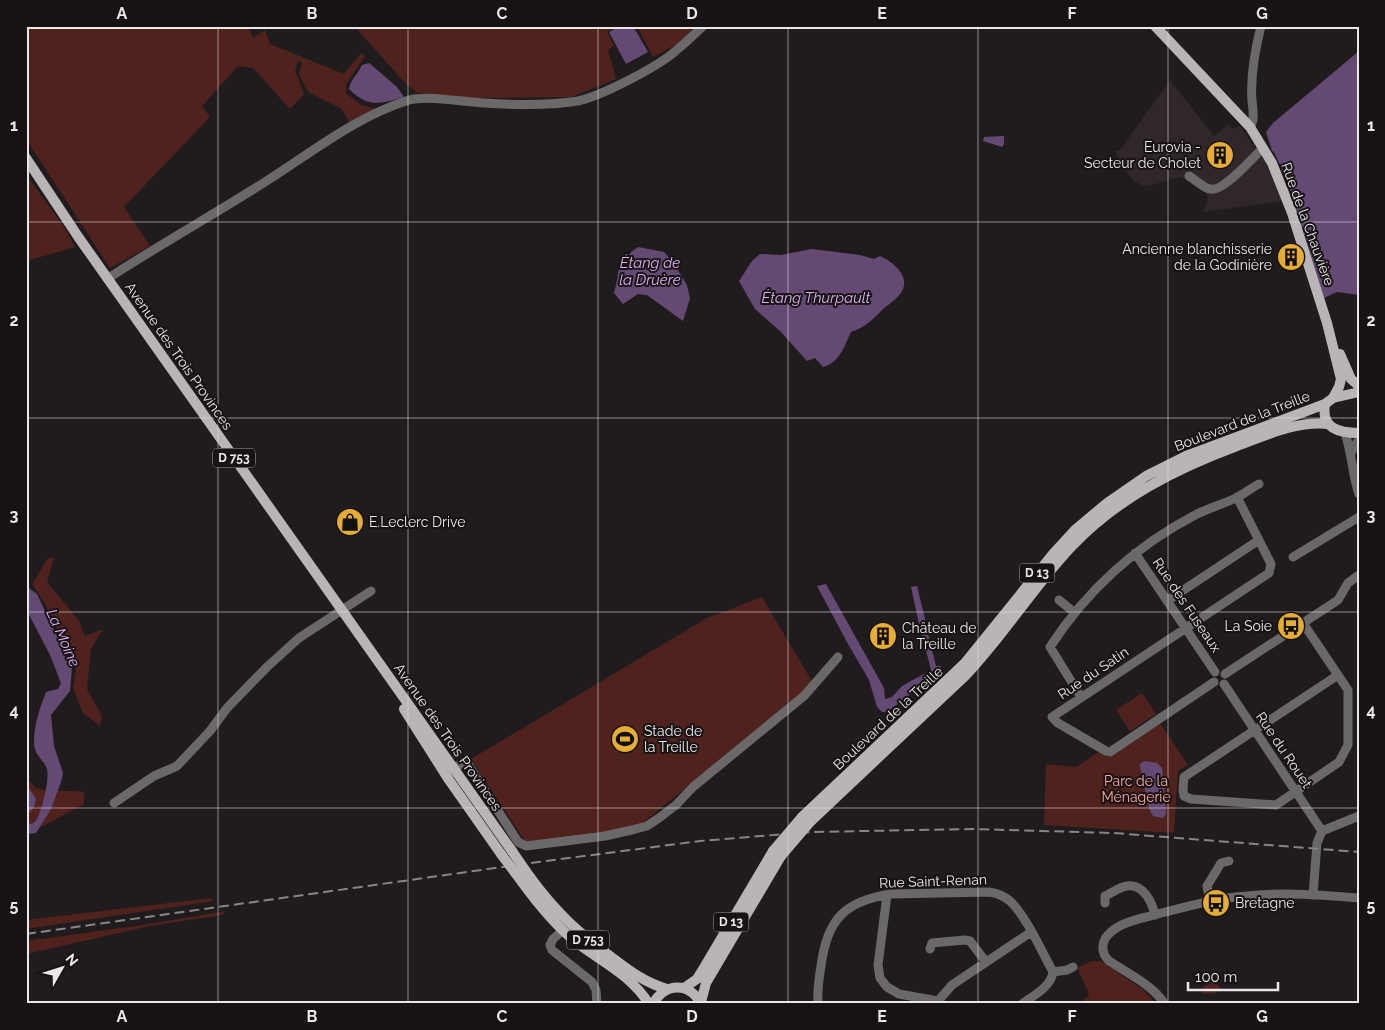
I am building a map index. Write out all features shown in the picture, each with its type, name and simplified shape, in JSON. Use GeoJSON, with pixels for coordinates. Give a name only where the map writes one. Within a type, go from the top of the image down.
{"type":"FeatureCollection","features":[{"type":"Feature","properties":{"kind":"main road","name":"Rue de la Chauvière"},"geometry":{"type":"LineString","coordinates":[[1155,26],[1250,128],[1263,148],[1284,190],[1327,323],[1341,379],[1339,387],[1329,401]]}},
{"type":"Feature","properties":{"kind":"main road","name":"Avenue des Trois Provinces"},"geometry":{"type":"LineString","coordinates":[[26,158],[107,279],[454,768],[507,852]]}},
{"type":"Feature","properties":{"kind":"main road","name":"Avenue des Trois Provinces"},"geometry":{"type":"LineString","coordinates":[[26,169],[79,238]]}},
{"type":"Feature","properties":{"kind":"main road","name":"Rue de la Chauvière"},"geometry":{"type":"LineString","coordinates":[[1327,323],[1352,378],[1359,386]]}},
{"type":"Feature","properties":{"kind":"main road","name":"Boulevard de la Treille"},"geometry":{"type":"LineString","coordinates":[[684,988],[697,978],[702,971],[777,853],[807,819],[981,646],[1053,554],[1076,529],[1107,503],[1146,476],[1186,456],[1329,401],[1359,392]]}},
{"type":"Feature","properties":{"kind":"main road"},"geometry":{"type":"LineString","coordinates":[[1329,401],[1324,413],[1328,424],[1345,433],[1359,433]]}},
{"type":"Feature","properties":{"kind":"main road","name":"Boulevard de la Treille"},"geometry":{"type":"LineString","coordinates":[[807,819],[972,669],[988,652],[1064,556],[1106,516],[1154,482],[1201,459],[1297,425],[1328,424]]}},
{"type":"Feature","properties":{"kind":"main road","name":"Avenue des Trois Provinces"},"geometry":{"type":"LineString","coordinates":[[361,638],[449,780],[507,852]]}},
{"type":"Feature","properties":{"kind":"main road","name":"D 753"},"geometry":{"type":"LineString","coordinates":[[507,852],[546,913],[577,943],[630,980],[649,1004]]}},
{"type":"Feature","properties":{"kind":"main road","name":"Boulevard de la Treille"},"geometry":{"type":"LineString","coordinates":[[701,1003],[710,976],[777,853]]}},
{"type":"Feature","properties":{"kind":"main road","name":"D 753"},"geometry":{"type":"LineString","coordinates":[[526,880],[560,916],[583,936],[639,978],[667,989]]}},
{"type":"Feature","properties":{"kind":"main road"},"geometry":{"type":"LineString","coordinates":[[653,1004],[660,994],[667,989],[684,988],[694,993],[701,1003]]}},
{"type":"Feature","properties":{"kind":"street"},"geometry":{"type":"LineString","coordinates":[[107,279],[225,208],[326,141],[382,110],[411,100],[432,99],[508,105],[548,104],[589,98],[671,55],[703,26]]}},
{"type":"Feature","properties":{"kind":"street"},"geometry":{"type":"LineString","coordinates":[[1250,128],[1254,122],[1252,68],[1261,26]]}},
{"type":"Feature","properties":{"kind":"street"},"geometry":{"type":"LineString","coordinates":[[1190,176],[1210,190],[1219,189],[1231,180],[1263,148]]}},
{"type":"Feature","properties":{"kind":"street"},"geometry":{"type":"LineString","coordinates":[[1345,433],[1354,479],[1359,494]]}},
{"type":"Feature","properties":{"kind":"street"},"geometry":{"type":"LineString","coordinates":[[1350,453],[1359,439]]}},
{"type":"Feature","properties":{"kind":"street"},"geometry":{"type":"LineString","coordinates":[[1081,697],[1050,647],[1075,613],[1108,576],[1135,553],[1198,514],[1237,498],[1259,484]]}},
{"type":"Feature","properties":{"kind":"street","name":"Rue du Satin"},"geometry":{"type":"LineString","coordinates":[[1214,682],[1110,752],[1063,726],[1052,717],[1269,573],[1271,564],[1237,498]]}},
{"type":"Feature","properties":{"kind":"street"},"geometry":{"type":"LineString","coordinates":[[1294,557],[1359,517]]}},
{"type":"Feature","properties":{"kind":"street"},"geometry":{"type":"LineString","coordinates":[[1167,601],[1259,540]]}},
{"type":"Feature","properties":{"kind":"street","name":"Rue des Fuseaux"},"geometry":{"type":"LineString","coordinates":[[1135,553],[1215,672]]}},
{"type":"Feature","properties":{"kind":"street"},"geometry":{"type":"LineString","coordinates":[[1226,674],[1338,600],[1348,583],[1359,575]]}},
{"type":"Feature","properties":{"kind":"street"},"geometry":{"type":"LineString","coordinates":[[114,803],[154,776],[177,766],[267,667],[299,638],[371,591]]}},
{"type":"Feature","properties":{"kind":"street"},"geometry":{"type":"LineString","coordinates":[[1059,600],[1075,613]]}},
{"type":"Feature","properties":{"kind":"street"},"geometry":{"type":"LineString","coordinates":[[1303,623],[1338,675],[1348,690],[1348,745],[1339,762],[1276,805],[1184,796],[1182,790],[1184,777],[1338,675]]}},
{"type":"Feature","properties":{"kind":"street"},"geometry":{"type":"LineString","coordinates":[[449,780],[448,772],[466,761],[518,842],[526,846],[632,830],[647,826],[664,816],[693,787],[804,696],[838,658]]}},
{"type":"Feature","properties":{"kind":"street"},"geometry":{"type":"LineString","coordinates":[[1222,671],[1226,674],[1224,684],[1217,685],[1212,678],[1215,672],[1222,671]]}},
{"type":"Feature","properties":{"kind":"street","name":"Rue du Rouet"},"geometry":{"type":"LineString","coordinates":[[1224,684],[1322,830]]}},
{"type":"Feature","properties":{"kind":"street"},"geometry":{"type":"LineString","coordinates":[[1313,895],[1317,842],[1322,830],[1359,816]]}},
{"type":"Feature","properties":{"kind":"street"},"geometry":{"type":"LineString","coordinates":[[1210,901],[1207,886],[1221,863],[1229,861]]}},
{"type":"Feature","properties":{"kind":"street"},"geometry":{"type":"LineString","coordinates":[[1105,904],[1105,896],[1129,885],[1136,886],[1147,894],[1155,915]]}},
{"type":"Feature","properties":{"kind":"street","name":"Rue Saint-Renan"},"geometry":{"type":"LineString","coordinates":[[818,1004],[818,985],[823,952],[831,927],[844,912],[857,902],[872,897],[887,895],[994,893],[1010,901],[1019,912],[1053,972]]}},
{"type":"Feature","properties":{"kind":"street"},"geometry":{"type":"LineString","coordinates":[[887,895],[878,965],[880,978],[887,987],[899,994],[938,1002],[952,985],[1031,932]]}},
{"type":"Feature","properties":{"kind":"street"},"geometry":{"type":"LineString","coordinates":[[1165,1004],[1148,985],[1109,962],[1102,952],[1105,939],[1111,931],[1122,925],[1155,915],[1210,901],[1248,896],[1313,895],[1359,898]]}},
{"type":"Feature","properties":{"kind":"street"},"geometry":{"type":"LineString","coordinates":[[563,930],[553,939],[550,945],[552,950],[592,982],[596,990],[597,1004]]}},
{"type":"Feature","properties":{"kind":"street"},"geometry":{"type":"LineString","coordinates":[[930,950],[932,943],[965,940],[973,943],[986,962]]}},
{"type":"Feature","properties":{"kind":"street"},"geometry":{"type":"LineString","coordinates":[[1022,1004],[1052,980],[1053,972],[1062,972],[1073,966]]}},
{"type":"Feature","properties":{"kind":"shaded area"},"geometry":{"type":"Polygon","coordinates":[[[1170,80],[1214,136],[1229,124],[1233,129],[1240,126],[1266,163],[1283,201],[1203,212],[1208,200],[1206,192],[1180,177],[1149,186],[1141,185],[1134,181],[1115,151],[1120,150],[1170,80]]]}},
{"type":"Feature","properties":{"kind":"green space"},"geometry":{"type":"Polygon","coordinates":[[[26,26],[248,26],[253,38],[265,30],[270,44],[344,74],[361,53],[365,56],[346,84],[346,93],[361,105],[377,109],[349,122],[342,109],[308,92],[299,74],[302,62],[298,61],[295,70],[304,94],[290,109],[253,68],[238,66],[202,106],[210,117],[124,207],[150,246],[110,268],[26,139],[26,26]]]}},
{"type":"Feature","properties":{"kind":"green space"},"geometry":{"type":"Polygon","coordinates":[[[354,26],[616,26],[607,32],[614,46],[608,50],[616,79],[571,97],[475,98],[418,93],[407,85],[354,26]]]}},
{"type":"Feature","properties":{"kind":"green space"},"geometry":{"type":"Polygon","coordinates":[[[637,26],[691,26],[691,31],[677,44],[653,57],[637,26]]]}},
{"type":"Feature","properties":{"kind":"green space"},"geometry":{"type":"Polygon","coordinates":[[[26,175],[63,225],[75,247],[26,261],[26,175]]]}},
{"type":"Feature","properties":{"kind":"green space"},"geometry":{"type":"Polygon","coordinates":[[[48,558],[54,558],[47,582],[79,621],[85,636],[103,629],[91,649],[87,689],[102,716],[100,726],[83,713],[73,688],[76,670],[44,602],[32,584],[48,558]]]}},
{"type":"Feature","properties":{"kind":"green space","name":"Stade de la Treille"},"geometry":{"type":"Polygon","coordinates":[[[762,597],[813,683],[771,720],[641,824],[596,834],[527,844],[471,759],[707,618],[762,597]]]}},
{"type":"Feature","properties":{"kind":"green space"},"geometry":{"type":"Polygon","coordinates":[[[1142,693],[1156,714],[1130,731],[1116,710],[1142,693]]]}},
{"type":"Feature","properties":{"kind":"green space","name":"Parc de la Ménagerie"},"geometry":{"type":"Polygon","coordinates":[[[1160,723],[1188,765],[1178,771],[1174,833],[1044,825],[1046,764],[1076,767],[1099,752],[1108,757],[1160,723]]]}},
{"type":"Feature","properties":{"kind":"green space"},"geometry":{"type":"Polygon","coordinates":[[[26,778],[40,789],[84,792],[84,804],[26,835],[26,778]]]}},
{"type":"Feature","properties":{"kind":"green space"},"geometry":{"type":"Polygon","coordinates":[[[212,898],[213,901],[26,929],[26,920],[212,898]]]}},
{"type":"Feature","properties":{"kind":"green space"},"geometry":{"type":"Polygon","coordinates":[[[226,911],[222,915],[150,926],[26,954],[26,941],[226,911]]]}},
{"type":"Feature","properties":{"kind":"green space"},"geometry":{"type":"Polygon","coordinates":[[[1091,961],[1101,961],[1142,989],[1157,1004],[1077,1004],[1089,996],[1077,968],[1091,961]]]}},
{"type":"Feature","properties":{"kind":"green space"},"geometry":{"type":"Polygon","coordinates":[[[1215,982],[1221,989],[1216,993],[1203,994],[1201,991],[1204,986],[1215,982]]]}},
{"type":"Feature","properties":{"kind":"water"},"geometry":{"type":"Polygon","coordinates":[[[620,26],[633,26],[648,52],[626,64],[609,32],[620,26]]]}},
{"type":"Feature","properties":{"kind":"water"},"geometry":{"type":"Polygon","coordinates":[[[1359,51],[1359,295],[1337,292],[1324,298],[1288,182],[1272,151],[1266,132],[1273,123],[1359,51]]]}},
{"type":"Feature","properties":{"kind":"water"},"geometry":{"type":"Polygon","coordinates":[[[369,63],[397,87],[404,97],[381,103],[368,102],[349,89],[362,65],[369,63]]]}},
{"type":"Feature","properties":{"kind":"water"},"geometry":{"type":"Polygon","coordinates":[[[1004,136],[1002,147],[983,141],[984,137],[1004,136]]]}},
{"type":"Feature","properties":{"kind":"water","name":"Étang de la Druère"},"geometry":{"type":"Polygon","coordinates":[[[638,247],[664,252],[687,285],[690,298],[683,321],[647,295],[638,294],[623,304],[614,293],[621,263],[638,247]]]}},
{"type":"Feature","properties":{"kind":"water","name":"Étang Thurpault"},"geometry":{"type":"Polygon","coordinates":[[[812,249],[860,255],[874,259],[880,256],[890,261],[904,279],[902,292],[869,323],[851,332],[844,348],[834,362],[823,367],[815,358],[807,361],[781,332],[755,309],[739,281],[752,261],[760,254],[781,255],[812,249]]]}},
{"type":"Feature","properties":{"kind":"water"},"geometry":{"type":"Polygon","coordinates":[[[826,584],[884,688],[885,699],[892,697],[902,686],[931,670],[920,627],[926,626],[936,666],[941,666],[942,674],[924,684],[887,712],[882,712],[877,707],[869,680],[817,586],[826,584]]]}},
{"type":"Feature","properties":{"kind":"water"},"geometry":{"type":"Polygon","coordinates":[[[26,586],[37,594],[72,668],[70,691],[51,715],[54,746],[63,773],[61,782],[51,809],[36,833],[26,834],[26,822],[31,824],[35,822],[40,812],[48,774],[34,747],[36,722],[46,692],[58,689],[61,683],[50,655],[26,609],[26,586]]]}},
{"type":"Feature","properties":{"kind":"water"},"geometry":{"type":"Polygon","coordinates":[[[917,586],[926,623],[919,624],[911,587],[917,586]]]}},
{"type":"Feature","properties":{"kind":"water"},"geometry":{"type":"Polygon","coordinates":[[[1144,761],[1157,763],[1162,768],[1166,808],[1166,814],[1163,818],[1153,816],[1149,808],[1140,767],[1140,764],[1144,761]]]}},
{"type":"Feature","properties":{"kind":"water"},"geometry":{"type":"Polygon","coordinates":[[[26,783],[36,799],[34,807],[26,817],[26,783]]]}},
{"type":"Feature","properties":{"kind":"railway"},"geometry":{"type":"LineString","coordinates":[[26,934],[538,862],[700,841],[811,832],[973,829],[1113,833],[1359,852]]}},
{"type":"Feature","properties":{"kind":"place","name":"Eurovia - Secteur de Cholet"},"geometry":{"type":"Point","coordinates":[1220,155]}},
{"type":"Feature","properties":{"kind":"place","name":"Ancienne blanchisserie de la Godinière"},"geometry":{"type":"Point","coordinates":[1291,257]}},
{"type":"Feature","properties":{"kind":"place","name":"E.Leclerc Drive"},"geometry":{"type":"Point","coordinates":[350,522]}},
{"type":"Feature","properties":{"kind":"place","name":"La Soie"},"geometry":{"type":"Point","coordinates":[1291,626]}},
{"type":"Feature","properties":{"kind":"place","name":"Château de la Treille"},"geometry":{"type":"Point","coordinates":[883,636]}},
{"type":"Feature","properties":{"kind":"place","name":"Stade de la Treille"},"geometry":{"type":"Point","coordinates":[625,739]}},
{"type":"Feature","properties":{"kind":"place","name":"Bretagne"},"geometry":{"type":"Point","coordinates":[1216,903]}},
{"type":"Feature","properties":{"kind":"water label","name":"La Moine"},"geometry":{"type":"Point","coordinates":[63,638]}}]}
